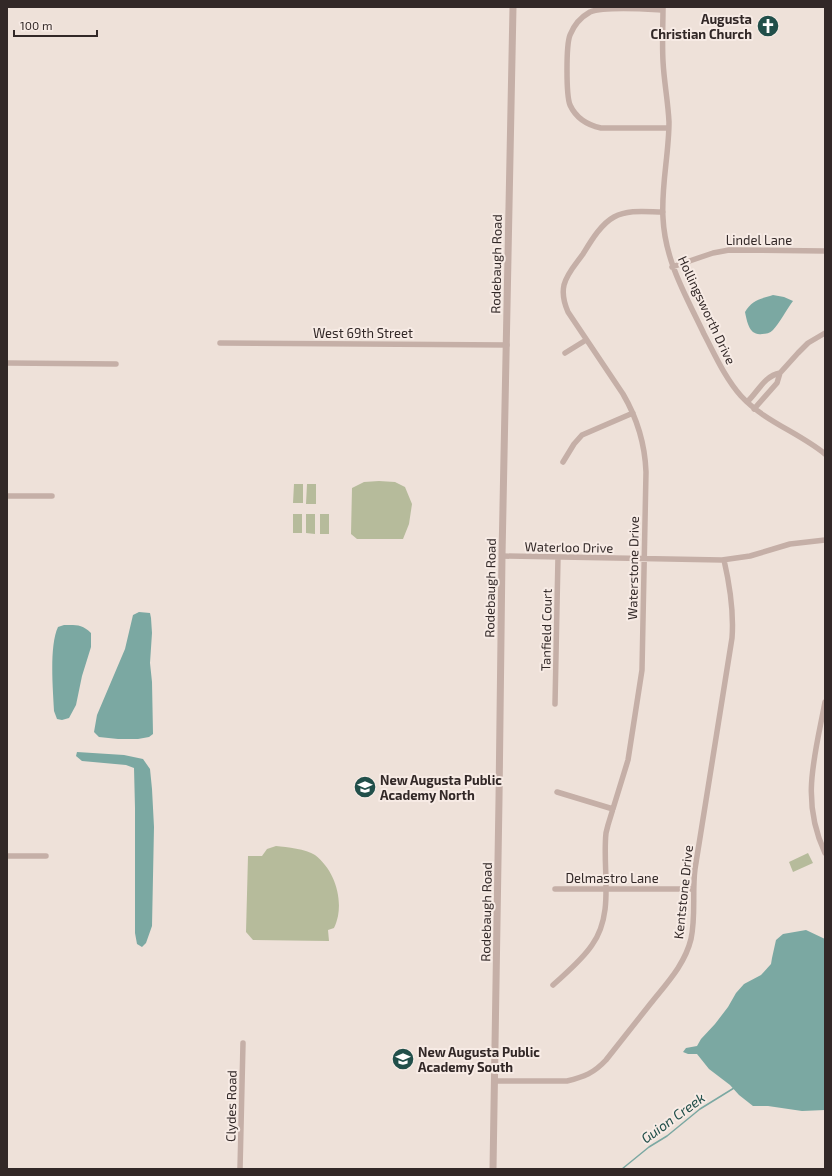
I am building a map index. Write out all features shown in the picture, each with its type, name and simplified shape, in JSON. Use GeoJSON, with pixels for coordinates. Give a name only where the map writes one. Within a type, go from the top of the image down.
{"type":"FeatureCollection","features":[{"type":"Feature","properties":{"kind":"street","name":"Rodebaugh Road"},"geometry":{"type":"LineString","coordinates":[[493,1169],[502,556],[513,7]]}},
{"type":"Feature","properties":{"kind":"street","name":"Hollingsworth Drive"},"geometry":{"type":"LineString","coordinates":[[663,8],[663,61],[668,107],[663,212],[665,237],[672,267],[721,368],[732,386],[754,409],[766,418],[825,454]]}},
{"type":"Feature","properties":{"kind":"street"},"geometry":{"type":"LineString","coordinates":[[663,8],[602,9],[590,13],[580,20],[573,28],[569,41],[567,92],[570,104],[575,113],[593,126],[601,128],[668,128]]}},
{"type":"Feature","properties":{"kind":"street","name":"Waterstone Drive"},"geometry":{"type":"LineString","coordinates":[[553,986],[588,951],[597,938],[604,916],[606,889],[606,836],[628,760],[642,670],[644,559],[645,462],[641,437],[623,394],[568,312],[564,302],[563,289],[568,274],[604,225],[612,218],[623,213],[663,212]]}},
{"type":"Feature","properties":{"kind":"street","name":"Lindel Lane"},"geometry":{"type":"LineString","coordinates":[[672,267],[713,253],[729,250],[825,251]]}},
{"type":"Feature","properties":{"kind":"street"},"geometry":{"type":"LineString","coordinates":[[754,409],[777,383],[780,373],[804,346],[825,333]]}},
{"type":"Feature","properties":{"kind":"street"},"geometry":{"type":"LineString","coordinates":[[565,353],[586,340]]}},
{"type":"Feature","properties":{"kind":"street","name":"West 69th Street"},"geometry":{"type":"LineString","coordinates":[[220,343],[507,344]]}},
{"type":"Feature","properties":{"kind":"street"},"geometry":{"type":"LineString","coordinates":[[7,363],[116,364]]}},
{"type":"Feature","properties":{"kind":"street"},"geometry":{"type":"LineString","coordinates":[[747,402],[773,374],[780,373]]}},
{"type":"Feature","properties":{"kind":"street"},"geometry":{"type":"LineString","coordinates":[[563,462],[574,444],[582,435],[632,413]]}},
{"type":"Feature","properties":{"kind":"street"},"geometry":{"type":"LineString","coordinates":[[7,496],[52,496]]}},
{"type":"Feature","properties":{"kind":"street","name":"Waterloo Drive"},"geometry":{"type":"LineString","coordinates":[[502,556],[724,560],[750,556],[790,544],[825,540]]}},
{"type":"Feature","properties":{"kind":"street","name":"Tanfield Court"},"geometry":{"type":"LineString","coordinates":[[556,704],[558,557]]}},
{"type":"Feature","properties":{"kind":"street","name":"Kentstone Drive"},"geometry":{"type":"LineString","coordinates":[[495,1081],[567,1082],[586,1076],[601,1065],[682,962],[688,948],[692,930],[695,869],[732,638],[731,593],[724,560]]}},
{"type":"Feature","properties":{"kind":"street"},"geometry":{"type":"LineString","coordinates":[[825,702],[812,775],[811,791],[812,813],[825,853]]}},
{"type":"Feature","properties":{"kind":"street"},"geometry":{"type":"LineString","coordinates":[[557,792],[613,809]]}},
{"type":"Feature","properties":{"kind":"street"},"geometry":{"type":"LineString","coordinates":[[7,856],[46,856]]}},
{"type":"Feature","properties":{"kind":"street","name":"Delmastro Lane"},"geometry":{"type":"LineString","coordinates":[[555,889],[693,889]]}},
{"type":"Feature","properties":{"kind":"street","name":"Clydes Road"},"geometry":{"type":"LineString","coordinates":[[240,1169],[243,1043]]}},
{"type":"Feature","properties":{"kind":"green space"},"geometry":{"type":"Polygon","coordinates":[[[364,482],[395,482],[405,487],[412,504],[409,524],[403,539],[357,539],[351,534],[352,488],[364,482]]]}},
{"type":"Feature","properties":{"kind":"green space"},"geometry":{"type":"Polygon","coordinates":[[[294,484],[303,484],[303,503],[293,503],[294,484]]]}},
{"type":"Feature","properties":{"kind":"green space"},"geometry":{"type":"Polygon","coordinates":[[[307,484],[316,484],[316,504],[306,504],[307,484]]]}},
{"type":"Feature","properties":{"kind":"green space"},"geometry":{"type":"Polygon","coordinates":[[[293,514],[302,514],[302,533],[293,533],[293,514]]]}},
{"type":"Feature","properties":{"kind":"green space"},"geometry":{"type":"Polygon","coordinates":[[[306,514],[315,514],[315,534],[306,533],[306,514]]]}},
{"type":"Feature","properties":{"kind":"green space"},"geometry":{"type":"Polygon","coordinates":[[[320,514],[329,514],[329,534],[320,534],[320,514]]]}},
{"type":"Feature","properties":{"kind":"green space"},"geometry":{"type":"Polygon","coordinates":[[[276,846],[307,851],[315,855],[327,867],[335,882],[339,899],[336,924],[334,928],[328,930],[329,941],[253,940],[246,932],[248,856],[262,856],[267,849],[276,846]]]}},
{"type":"Feature","properties":{"kind":"green space"},"geometry":{"type":"Polygon","coordinates":[[[808,853],[813,863],[793,872],[789,862],[808,853]]]}},
{"type":"Feature","properties":{"kind":"water"},"geometry":{"type":"Polygon","coordinates":[[[773,295],[784,297],[793,301],[772,331],[763,334],[754,333],[749,327],[745,312],[754,302],[773,295]]]}},
{"type":"Feature","properties":{"kind":"water"},"geometry":{"type":"Polygon","coordinates":[[[139,612],[150,613],[151,618],[152,633],[150,663],[153,734],[149,737],[138,739],[99,737],[94,732],[97,715],[125,649],[133,615],[139,612]]]}},
{"type":"Feature","properties":{"kind":"water"},"geometry":{"type":"Polygon","coordinates":[[[64,625],[79,626],[88,630],[91,633],[91,647],[82,676],[76,705],[69,718],[62,720],[57,719],[54,711],[52,668],[55,635],[58,627],[64,625]]]}},
{"type":"Feature","properties":{"kind":"water"},"geometry":{"type":"Polygon","coordinates":[[[77,752],[124,755],[143,759],[150,769],[154,827],[152,926],[146,943],[142,947],[137,944],[135,933],[134,768],[126,765],[82,761],[76,756],[77,752]]]}},
{"type":"Feature","properties":{"kind":"water"},"geometry":{"type":"Polygon","coordinates":[[[806,930],[825,939],[825,1110],[802,1111],[768,1106],[753,1106],[739,1095],[730,1085],[709,1069],[697,1054],[688,1054],[683,1052],[686,1048],[697,1046],[744,984],[761,975],[771,964],[776,940],[783,934],[806,930]]]}},
{"type":"Feature","properties":{"kind":"waterway","name":"Guion Creek"},"geometry":{"type":"LineString","coordinates":[[622,1169],[649,1147],[667,1136],[700,1109],[734,1088]]}},
{"type":"Feature","properties":{"kind":"place","name":"Augusta Christian Church"},"geometry":{"type":"Point","coordinates":[768,26]}},
{"type":"Feature","properties":{"kind":"place","name":"New Augusta Public Academy North"},"geometry":{"type":"Point","coordinates":[365,787]}},
{"type":"Feature","properties":{"kind":"place","name":"New Augusta Public Academy South"},"geometry":{"type":"Point","coordinates":[403,1059]}}]}
